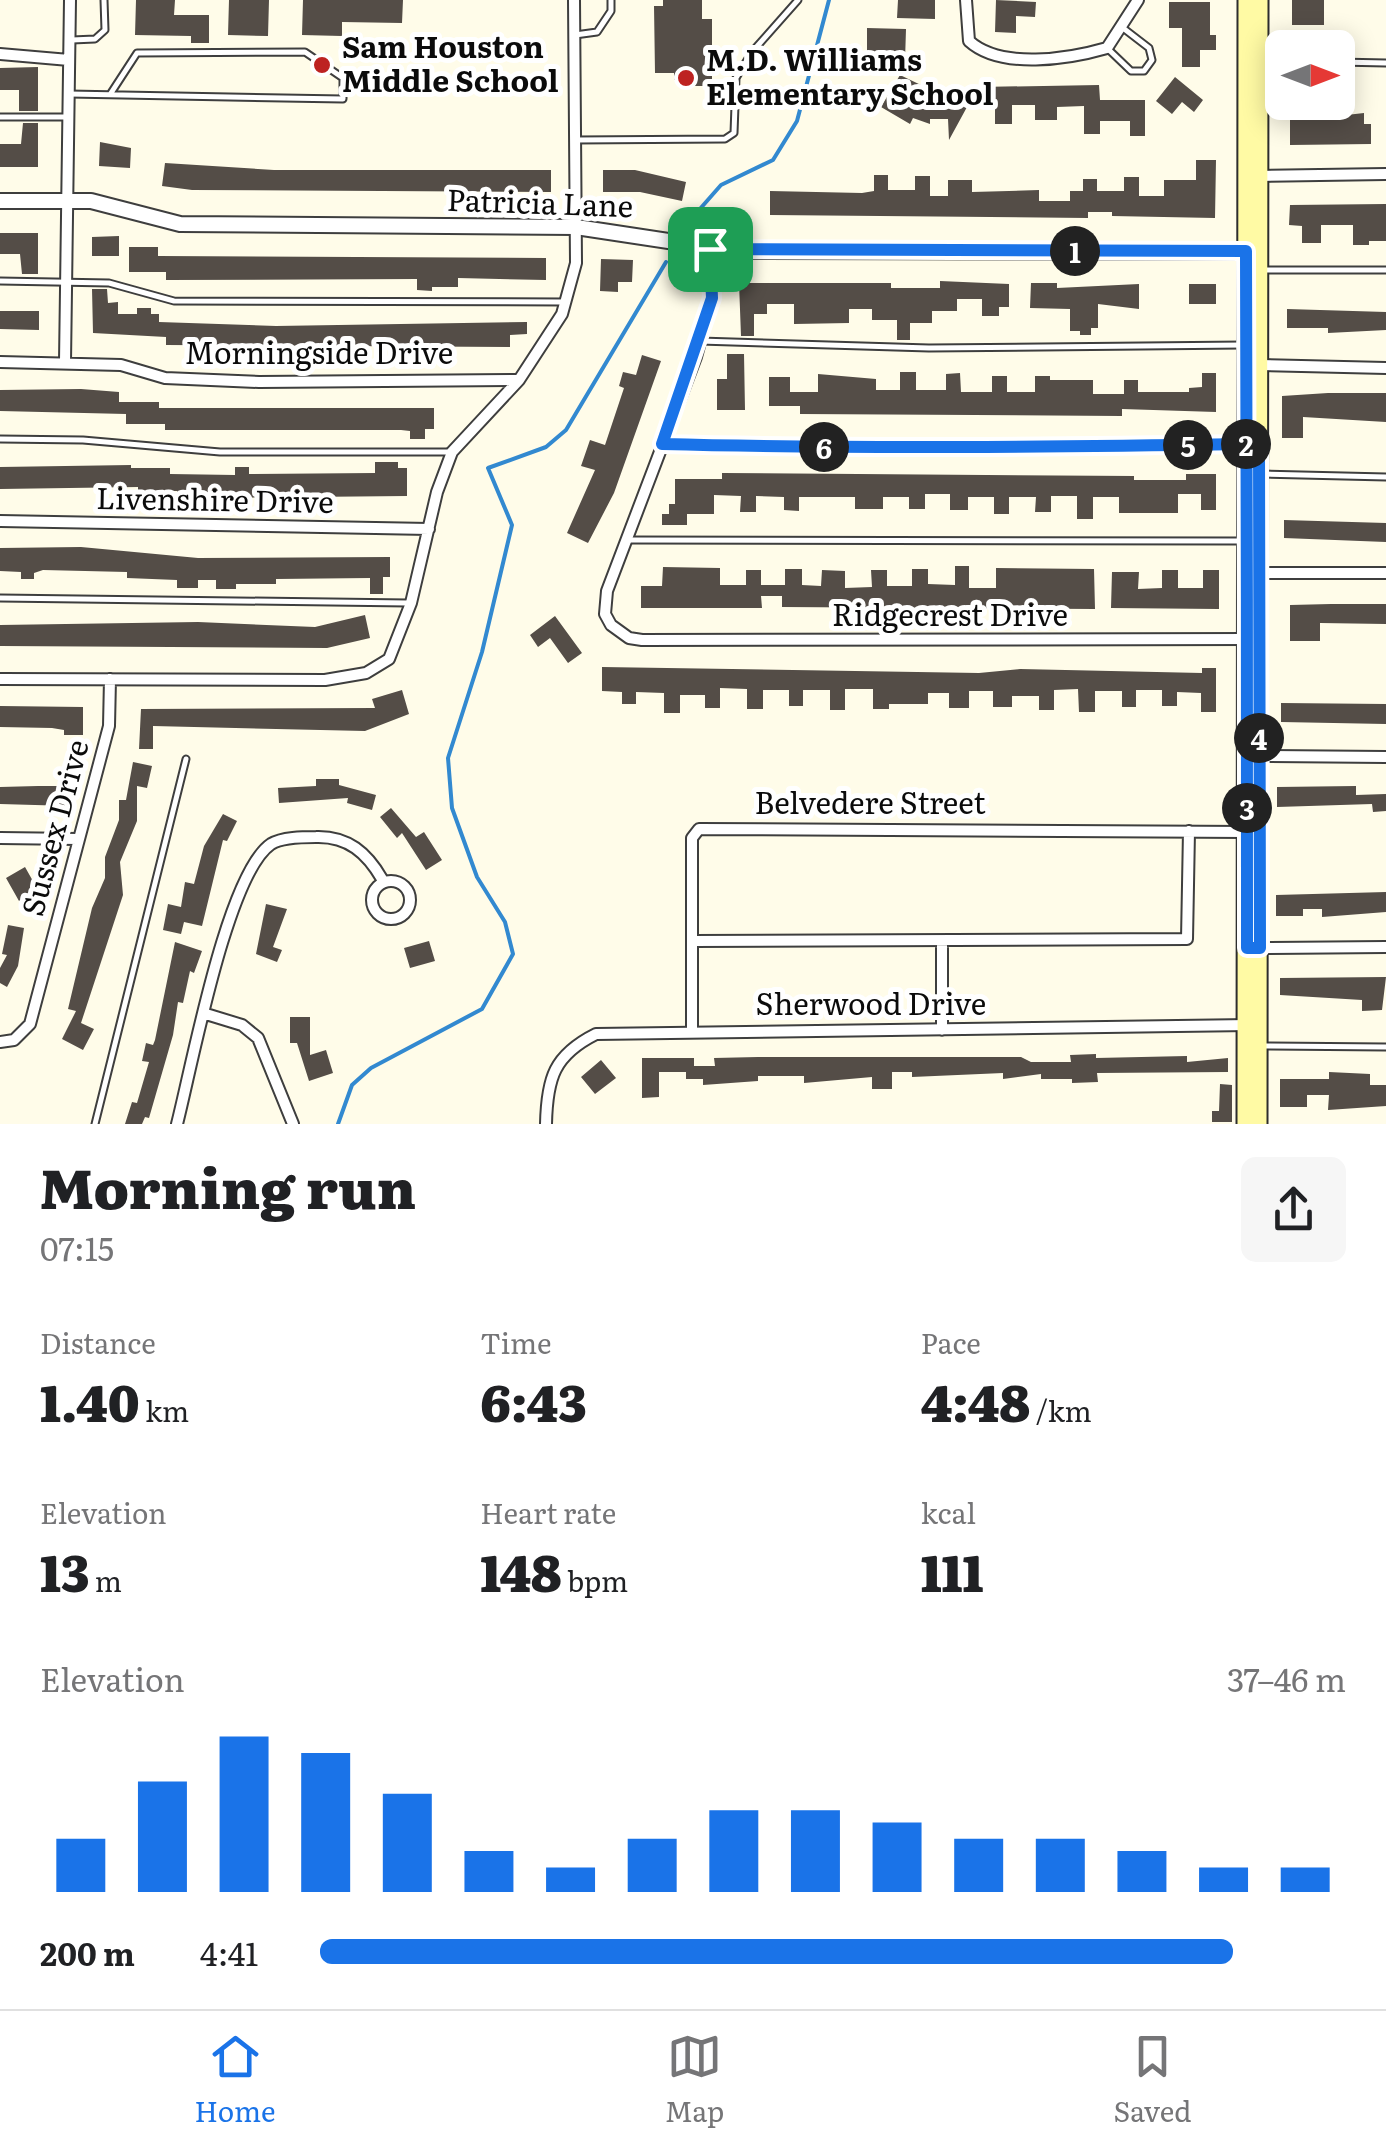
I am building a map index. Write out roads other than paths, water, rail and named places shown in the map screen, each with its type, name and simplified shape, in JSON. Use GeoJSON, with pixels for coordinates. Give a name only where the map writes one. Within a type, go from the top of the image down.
{"type":"FeatureCollection","features":[{"type":"Feature","properties":{"kind":"main road"},"geometry":{"type":"LineString","coordinates":[[1246,0],[1253,176],[1253,252],[1246,344],[1253,365]]}},
{"type":"Feature","properties":{"kind":"main road"},"geometry":{"type":"LineString","coordinates":[[1253,176],[1260,0]]}},
{"type":"Feature","properties":{"kind":"main road"},"geometry":{"type":"LineString","coordinates":[[1253,252],[1259,270],[1246,541],[1253,573]]}},
{"type":"Feature","properties":{"kind":"main road"},"geometry":{"type":"LineString","coordinates":[[1246,1124],[1253,1025],[1253,573],[1259,474],[1253,444]]}},
{"type":"Feature","properties":{"kind":"main road"},"geometry":{"type":"LineString","coordinates":[[1253,756],[1247,832],[1253,948]]}},
{"type":"Feature","properties":{"kind":"main road"},"geometry":{"type":"LineString","coordinates":[[1253,1025],[1260,1046],[1259,1124]]}},
{"type":"Feature","properties":{"kind":"street"},"geometry":{"type":"LineString","coordinates":[[65,362],[70,0]]}},
{"type":"Feature","properties":{"kind":"street"},"geometry":{"type":"LineString","coordinates":[[0,679],[325,680],[378,668],[400,638],[437,492],[452,452],[545,346],[565,302],[576,262],[574,0]]}},
{"type":"Feature","properties":{"kind":"street"},"geometry":{"type":"LineString","coordinates":[[966,0],[966,31],[979,50],[1010,58],[1078,56],[1107,48],[1138,0]]}},
{"type":"Feature","properties":{"kind":"street"},"geometry":{"type":"LineString","coordinates":[[0,54],[69,60]]}},
{"type":"Feature","properties":{"kind":"street"},"geometry":{"type":"LineString","coordinates":[[1253,176],[1386,174]]}},
{"type":"Feature","properties":{"kind":"street","name":"Patricia Lane"},"geometry":{"type":"LineString","coordinates":[[0,201],[67,201],[125,207],[180,224],[576,226],[710,249],[1253,252]]}},
{"type":"Feature","properties":{"kind":"street"},"geometry":{"type":"LineString","coordinates":[[626,540],[700,340],[712,298],[710,249]]}},
{"type":"Feature","properties":{"kind":"street","name":"Morningside Drive"},"geometry":{"type":"LineString","coordinates":[[0,362],[121,365],[165,378],[259,382],[519,380]]}},
{"type":"Feature","properties":{"kind":"street"},"geometry":{"type":"LineString","coordinates":[[1253,365],[1386,368]]}},
{"type":"Feature","properties":{"kind":"street"},"geometry":{"type":"LineString","coordinates":[[662,444],[1253,444]]}},
{"type":"Feature","properties":{"kind":"street","name":"Livenshire Drive"},"geometry":{"type":"LineString","coordinates":[[0,521],[429,529]]}},
{"type":"Feature","properties":{"kind":"street","name":"Ridgecrest Drive"},"geometry":{"type":"LineString","coordinates":[[626,540],[607,591],[606,614],[611,626],[629,638],[1253,640]]}},
{"type":"Feature","properties":{"kind":"street"},"geometry":{"type":"LineString","coordinates":[[1253,573],[1386,574]]}},
{"type":"Feature","properties":{"kind":"street","name":"Sussex Drive"},"geometry":{"type":"LineString","coordinates":[[0,1042],[14,1040],[30,1024],[109,726],[110,679]]}},
{"type":"Feature","properties":{"kind":"street"},"geometry":{"type":"LineString","coordinates":[[1253,756],[1386,757]]}},
{"type":"Feature","properties":{"kind":"street","name":"Belvedere Street"},"geometry":{"type":"LineString","coordinates":[[692,1031],[692,838],[699,829],[1247,832]]}},
{"type":"Feature","properties":{"kind":"street"},"geometry":{"type":"LineString","coordinates":[[693,942],[942,943],[1187,938],[1189,831]]}},
{"type":"Feature","properties":{"kind":"street"},"geometry":{"type":"LineString","coordinates":[[177,1124],[226,932],[252,862],[274,841],[328,836],[348,841],[371,860],[382,880]]}},
{"type":"Feature","properties":{"kind":"street"},"geometry":{"type":"LineString","coordinates":[[0,838],[78,839]]}},
{"type":"Feature","properties":{"kind":"street"},"geometry":{"type":"LineString","coordinates":[[942,943],[942,1030]]}},
{"type":"Feature","properties":{"kind":"street"},"geometry":{"type":"LineString","coordinates":[[1253,948],[1386,948]]}},
{"type":"Feature","properties":{"kind":"street"},"geometry":{"type":"LineString","coordinates":[[206,1014],[242,1025],[258,1038],[293,1124]]}},
{"type":"Feature","properties":{"kind":"street","name":"Sherwood Drive"},"geometry":{"type":"LineString","coordinates":[[546,1124],[548,1079],[560,1057],[596,1034],[617,1031],[1253,1025]]}},
{"type":"Feature","properties":{"kind":"lane"},"geometry":{"type":"LineString","coordinates":[[69,40],[95,39],[104,30],[104,0]]}},
{"type":"Feature","properties":{"kind":"lane"},"geometry":{"type":"LineString","coordinates":[[574,35],[597,32],[611,10],[611,0]]}},
{"type":"Feature","properties":{"kind":"lane"},"geometry":{"type":"LineString","coordinates":[[576,140],[725,139],[734,132],[736,78],[798,0]]}},
{"type":"Feature","properties":{"kind":"lane"},"geometry":{"type":"LineString","coordinates":[[1107,48],[1132,70],[1144,71],[1152,60],[1150,48],[1122,28]]}},
{"type":"Feature","properties":{"kind":"lane"},"geometry":{"type":"LineString","coordinates":[[68,94],[343,99],[343,78],[305,52],[137,53],[111,93]]}},
{"type":"Feature","properties":{"kind":"lane"},"geometry":{"type":"LineString","coordinates":[[1260,60],[1265,60]]}},
{"type":"Feature","properties":{"kind":"lane"},"geometry":{"type":"LineString","coordinates":[[1355,62],[1386,63]]}},
{"type":"Feature","properties":{"kind":"lane"},"geometry":{"type":"LineString","coordinates":[[0,116],[68,117]]}},
{"type":"Feature","properties":{"kind":"lane"},"geometry":{"type":"LineString","coordinates":[[1259,270],[1386,270]]}},
{"type":"Feature","properties":{"kind":"lane"},"geometry":{"type":"LineString","coordinates":[[0,281],[110,283],[174,300],[565,302]]}},
{"type":"Feature","properties":{"kind":"lane"},"geometry":{"type":"LineString","coordinates":[[700,340],[928,348],[1246,344]]}},
{"type":"Feature","properties":{"kind":"lane"},"geometry":{"type":"LineString","coordinates":[[0,439],[84,440],[220,452],[452,452]]}},
{"type":"Feature","properties":{"kind":"lane"},"geometry":{"type":"LineString","coordinates":[[1259,474],[1386,476]]}},
{"type":"Feature","properties":{"kind":"lane"},"geometry":{"type":"LineString","coordinates":[[626,540],[1246,541]]}},
{"type":"Feature","properties":{"kind":"lane"},"geometry":{"type":"LineString","coordinates":[[0,598],[411,604]]}},
{"type":"Feature","properties":{"kind":"lane"},"geometry":{"type":"LineString","coordinates":[[95,1124],[186,759]]}},
{"type":"Feature","properties":{"kind":"lane"},"geometry":{"type":"LineString","coordinates":[[1260,1046],[1386,1047]]}},
{"type":"Feature","properties":{"kind":"waterway"},"geometry":{"type":"LineString","coordinates":[[692,218],[721,185],[773,160],[797,121],[829,0]]}},
{"type":"Feature","properties":{"kind":"waterway"},"geometry":{"type":"LineString","coordinates":[[338,1124],[352,1085],[371,1068],[482,1009],[513,954],[505,922],[477,877],[452,808],[448,758],[482,652],[512,525],[488,468],[546,447],[566,430],[666,262]]}},
{"type":"Feature","properties":{"kind":"place","name":"Sam Houston Middle School"},"geometry":{"type":"Point","coordinates":[322,65]}},
{"type":"Feature","properties":{"kind":"place","name":"M.D. Williams Elementary School"},"geometry":{"type":"Point","coordinates":[686,78]}}]}
